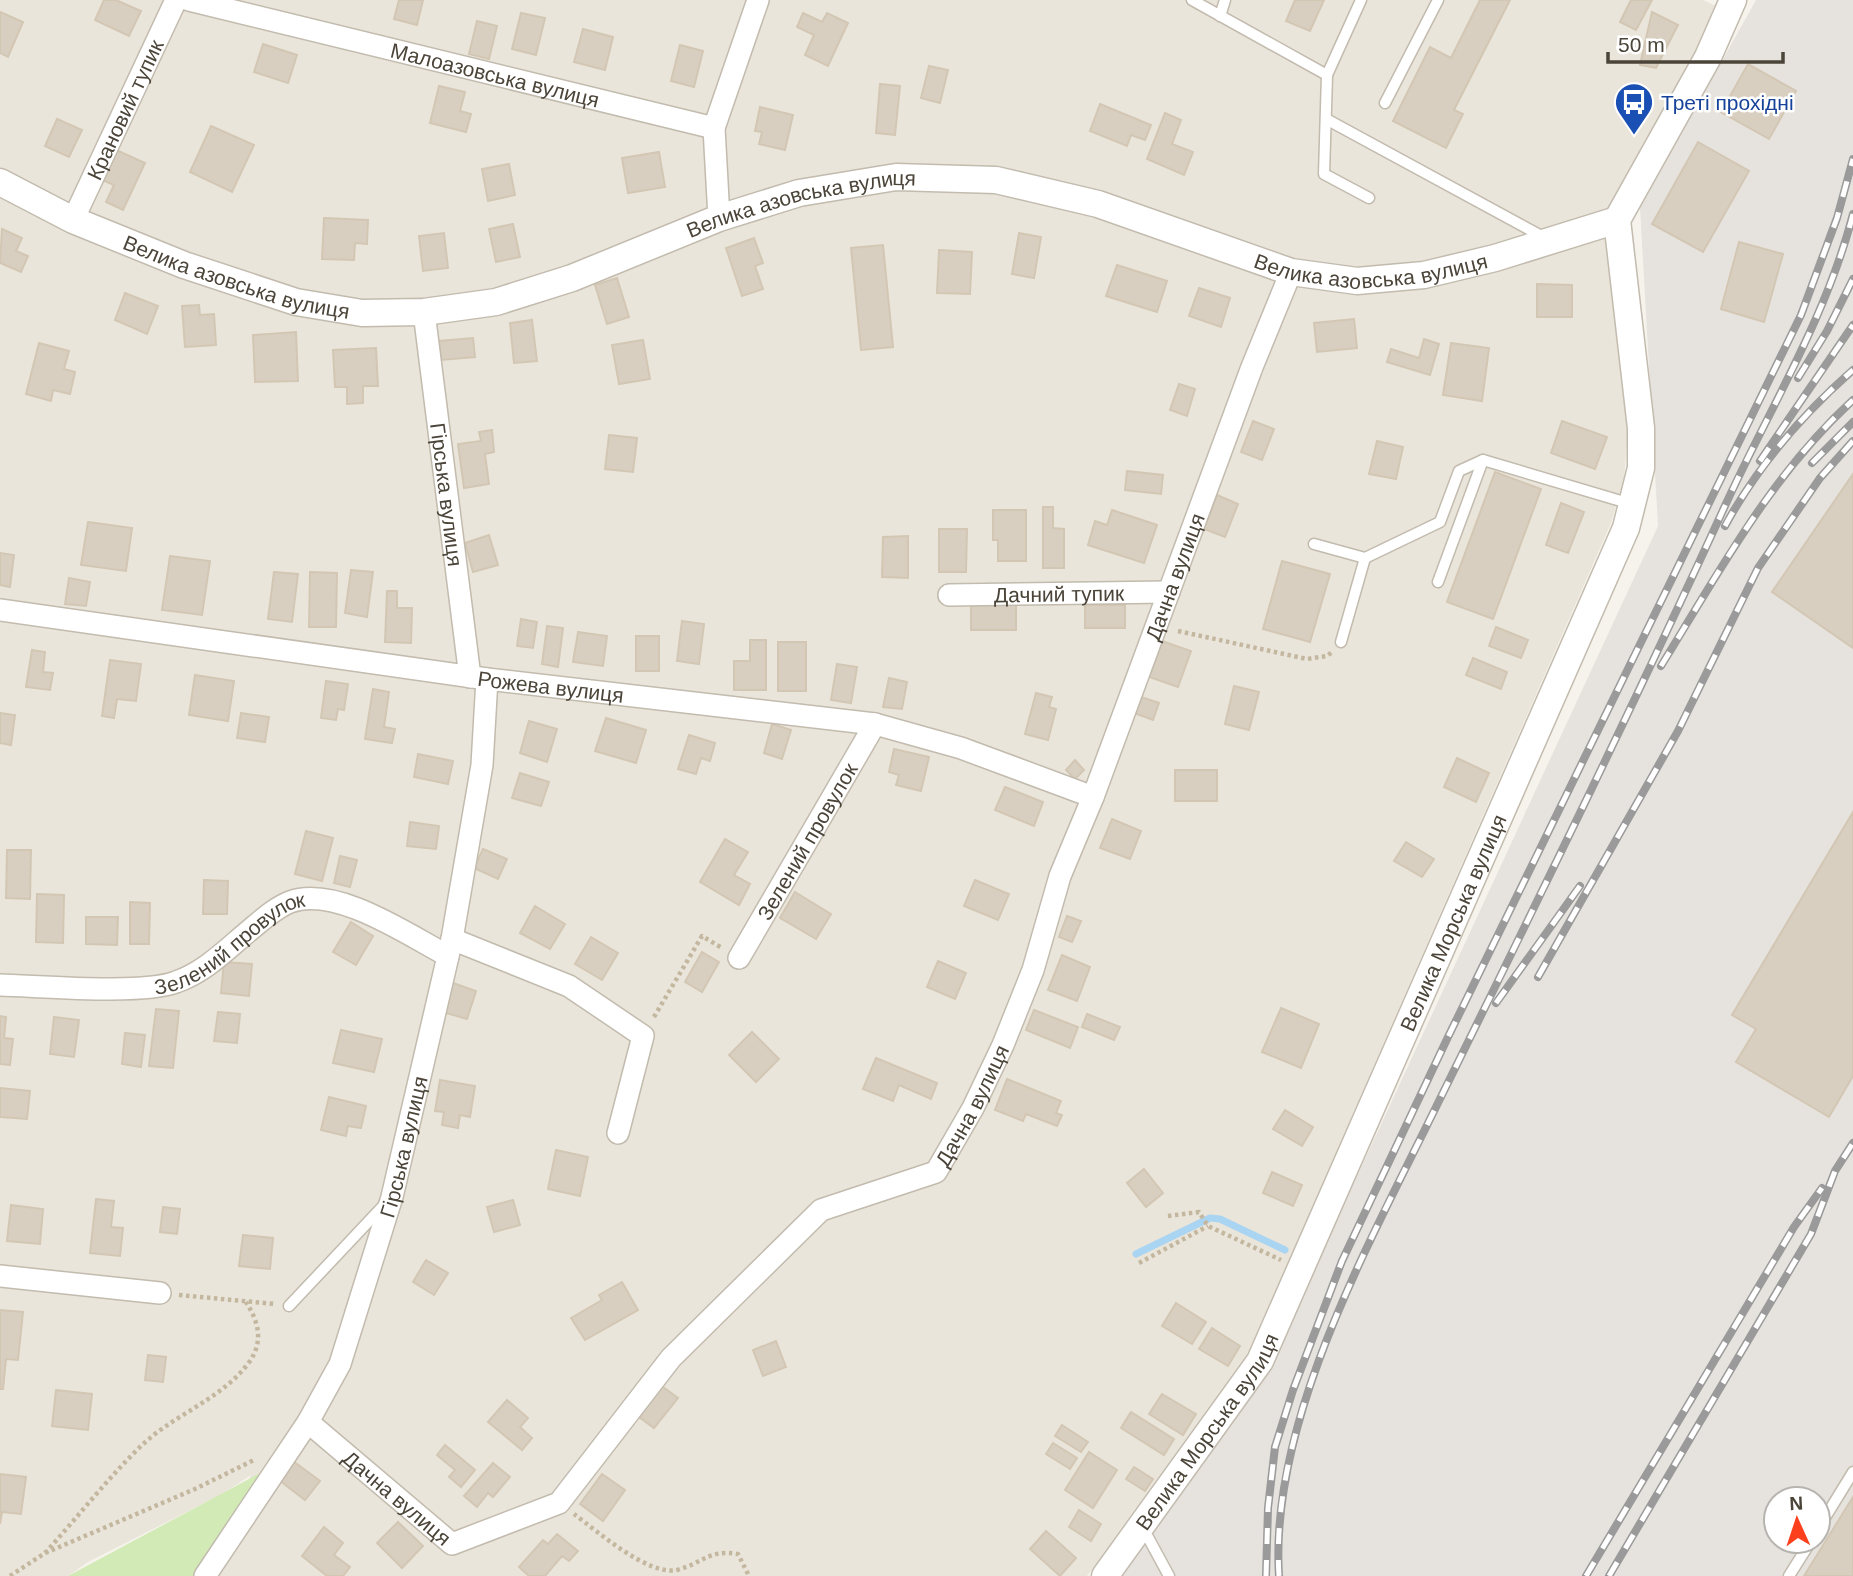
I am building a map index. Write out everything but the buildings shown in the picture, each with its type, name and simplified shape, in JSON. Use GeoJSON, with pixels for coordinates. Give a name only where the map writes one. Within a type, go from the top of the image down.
{"type":"FeatureCollection","features":[{"type":"Feature","properties":{"kind":"street","name":"Крановий тупик"},"geometry":{"type":"LineString","coordinates":[[73,220],[176,0]]}},
{"type":"Feature","properties":{"kind":"street","name":"Малоазовська вулиця"},"geometry":{"type":"LineString","coordinates":[[189,0],[714,128]]}},
{"type":"Feature","properties":{"kind":"street"},"geometry":{"type":"LineString","coordinates":[[719,218],[714,128],[758,0]]}},
{"type":"Feature","properties":{"kind":"street"},"geometry":{"type":"LineString","coordinates":[[1617,220],[1708,57],[1732,1]]}},
{"type":"Feature","properties":{"kind":"street","name":"Велика азовська вулиця"},"geometry":{"type":"LineString","coordinates":[[0,182],[73,220],[184,265],[296,302],[362,313],[424,313],[496,302],[572,278],[719,218],[799,193],[896,177],[996,180],[1098,204],[1291,272],[1357,281],[1424,275],[1617,220]]}},
{"type":"Feature","properties":{"kind":"street","name":"Велика Морська вулиця"},"geometry":{"type":"LineString","coordinates":[[1105,1576],[1260,1361],[1634,505],[1641,468],[1642,428],[1617,220]]}},
{"type":"Feature","properties":{"kind":"street","name":"Дачна вулиця"},"geometry":{"type":"LineString","coordinates":[[308,1422],[452,1544],[559,1503],[671,1358],[821,1210],[936,1172],[973,1108],[1003,1045],[1033,970],[1060,876],[1093,797],[1252,367],[1291,272]]}},
{"type":"Feature","properties":{"kind":"street","name":"Гірська вулиця"},"geometry":{"type":"LineString","coordinates":[[205,1576],[308,1422],[340,1364],[392,1197],[450,948],[482,765],[479,678],[424,313]]}},
{"type":"Feature","properties":{"kind":"street","name":"Дачний тупик"},"geometry":{"type":"LineString","coordinates":[[949,595],[1169,592]]}},
{"type":"Feature","properties":{"kind":"street","name":"Рожева вулиця"},"geometry":{"type":"LineString","coordinates":[[0,610],[479,678],[875,724],[961,748],[1093,797]]}},
{"type":"Feature","properties":{"kind":"street","name":"Зелений провулок"},"geometry":{"type":"LineString","coordinates":[[739,958],[875,724]]}},
{"type":"Feature","properties":{"kind":"street","name":"Зелений провулок"},"geometry":{"type":"LineString","coordinates":[[0,985],[143,988],[174,983],[201,970],[267,916],[290,902],[314,899],[364,911],[450,948],[569,986],[643,1036]]}},
{"type":"Feature","properties":{"kind":"street"},"geometry":{"type":"LineString","coordinates":[[618,1133],[643,1036]]}},
{"type":"Feature","properties":{"kind":"street"},"geometry":{"type":"LineString","coordinates":[[0,1276],[160,1293]]}},
{"type":"Feature","properties":{"kind":"lane"},"geometry":{"type":"LineString","coordinates":[[1192,0],[1327,75]]}},
{"type":"Feature","properties":{"kind":"lane"},"geometry":{"type":"LineString","coordinates":[[1220,16],[1225,0]]}},
{"type":"Feature","properties":{"kind":"lane"},"geometry":{"type":"LineString","coordinates":[[1361,0],[1327,75],[1324,174],[1369,198]]}},
{"type":"Feature","properties":{"kind":"lane"},"geometry":{"type":"LineString","coordinates":[[1385,103],[1438,0]]}},
{"type":"Feature","properties":{"kind":"lane"},"geometry":{"type":"LineString","coordinates":[[1326,119],[1549,241]]}},
{"type":"Feature","properties":{"kind":"lane"},"geometry":{"type":"LineString","coordinates":[[1438,582],[1483,460]]}},
{"type":"Feature","properties":{"kind":"lane"},"geometry":{"type":"LineString","coordinates":[[1314,544],[1365,558],[1440,522],[1459,471],[1483,460],[1634,505]]}},
{"type":"Feature","properties":{"kind":"lane"},"geometry":{"type":"LineString","coordinates":[[1341,642],[1365,558]]}},
{"type":"Feature","properties":{"kind":"lane"},"geometry":{"type":"LineString","coordinates":[[289,1306],[392,1197]]}},
{"type":"Feature","properties":{"kind":"lane"},"geometry":{"type":"LineString","coordinates":[[1832,1506],[1853,1472]]}},
{"type":"Feature","properties":{"kind":"lane"},"geometry":{"type":"LineString","coordinates":[[1142,1525],[1169,1576]]}},
{"type":"Feature","properties":{"kind":"lane"},"geometry":{"type":"LineString","coordinates":[[1789,1576],[1802,1555]]}},
{"type":"Feature","properties":{"kind":"path"},"geometry":{"type":"LineString","coordinates":[[1199,636],[1307,659],[1327,656],[1341,642]]}},
{"type":"Feature","properties":{"kind":"path"},"geometry":{"type":"LineString","coordinates":[[643,1036],[702,936]]}},
{"type":"Feature","properties":{"kind":"path"},"geometry":{"type":"LineString","coordinates":[[1168,1216],[1199,1212],[1208,1226],[1300,1269]]}},
{"type":"Feature","properties":{"kind":"path"},"geometry":{"type":"LineString","coordinates":[[1139,1263],[1208,1226]]}},
{"type":"Feature","properties":{"kind":"path"},"geometry":{"type":"LineString","coordinates":[[160,1293],[289,1306]]}},
{"type":"Feature","properties":{"kind":"path"},"geometry":{"type":"LineString","coordinates":[[45,1553],[141,1446],[169,1422],[221,1390],[251,1359],[258,1340],[258,1330],[257,1319],[246,1302]]}},
{"type":"Feature","properties":{"kind":"path"},"geometry":{"type":"LineString","coordinates":[[10,1576],[45,1553],[195,1489],[258,1457]]}},
{"type":"Feature","properties":{"kind":"path"},"geometry":{"type":"LineString","coordinates":[[559,1503],[649,1568],[674,1571],[712,1552],[726,1552],[738,1554],[749,1576]]}},
{"type":"Feature","properties":{"kind":"shaded area"},"geometry":{"type":"Polygon","coordinates":[[[0,0],[1703,0],[1716,6],[1697,50],[1606,212],[1427,264],[1372,270],[1298,262],[897,167],[499,291],[423,303],[364,303],[297,292],[189,258],[78,212],[0,171],[0,0]]]}},
{"type":"Feature","properties":{"kind":"shaded area"},"geometry":{"type":"Polygon","coordinates":[[[1756,0],[1853,0],[1853,1576],[1122,1576],[1266,1373],[1658,526],[1640,208],[1756,0]]]}},
{"type":"Feature","properties":{"kind":"shaded area"},"geometry":{"type":"Polygon","coordinates":[[[901,186],[995,190],[1094,214],[1360,292],[1429,287],[1607,236],[1628,431],[1624,479],[1611,523],[1249,1351],[1087,1576],[200,1576],[251,1475],[222,1494],[88,1562],[68,1576],[0,1576],[0,193],[182,275],[432,321],[802,202],[901,186]]]}},
{"type":"Feature","properties":{"kind":"green space"},"geometry":{"type":"Polygon","coordinates":[[[260,1473],[265,1477],[200,1576],[68,1576],[260,1473]]]}},
{"type":"Feature","properties":{"kind":"waterway"},"geometry":{"type":"LineString","coordinates":[[1136,1254],[1210,1218],[1220,1219],[1285,1250]]}},
{"type":"Feature","properties":{"kind":"railway"},"geometry":{"type":"LineString","coordinates":[[1266,1576],[1268,1508],[1275,1447],[1293,1390],[1342,1261],[1448,1037],[1801,315],[1837,218],[1853,159]]}},
{"type":"Feature","properties":{"kind":"railway"},"geometry":{"type":"LineString","coordinates":[[1279,1576],[1280,1517],[1290,1456],[1307,1395],[1329,1334],[1382,1215],[1582,808],[1812,328],[1842,253],[1853,214]]}},
{"type":"Feature","properties":{"kind":"railway"},"geometry":{"type":"LineString","coordinates":[[1798,378],[1827,331],[1853,279]]}},
{"type":"Feature","properties":{"kind":"railway"},"geometry":{"type":"LineString","coordinates":[[1760,461],[1853,325]]}},
{"type":"Feature","properties":{"kind":"railway"},"geometry":{"type":"LineString","coordinates":[[1725,526],[1751,483],[1782,442],[1853,370]]}},
{"type":"Feature","properties":{"kind":"railway"},"geometry":{"type":"LineString","coordinates":[[1661,666],[1726,560],[1772,492],[1824,429],[1853,400]]}},
{"type":"Feature","properties":{"kind":"railway"},"geometry":{"type":"LineString","coordinates":[[1812,463],[1853,422]]}},
{"type":"Feature","properties":{"kind":"railway"},"geometry":{"type":"LineString","coordinates":[[1538,977],[1678,731],[1758,568],[1820,478],[1853,441]]}},
{"type":"Feature","properties":{"kind":"railway"},"geometry":{"type":"LineString","coordinates":[[1496,1003],[1580,886]]}},
{"type":"Feature","properties":{"kind":"railway"},"geometry":{"type":"LineString","coordinates":[[1609,1576],[1811,1234],[1835,1171],[1853,1143]]}},
{"type":"Feature","properties":{"kind":"railway"},"geometry":{"type":"LineString","coordinates":[[1586,1576],[1794,1227],[1822,1188]]}},
{"type":"Feature","properties":{"kind":"place","name":"Треті прохідні"},"geometry":{"type":"Point","coordinates":[1634,136]}}]}
